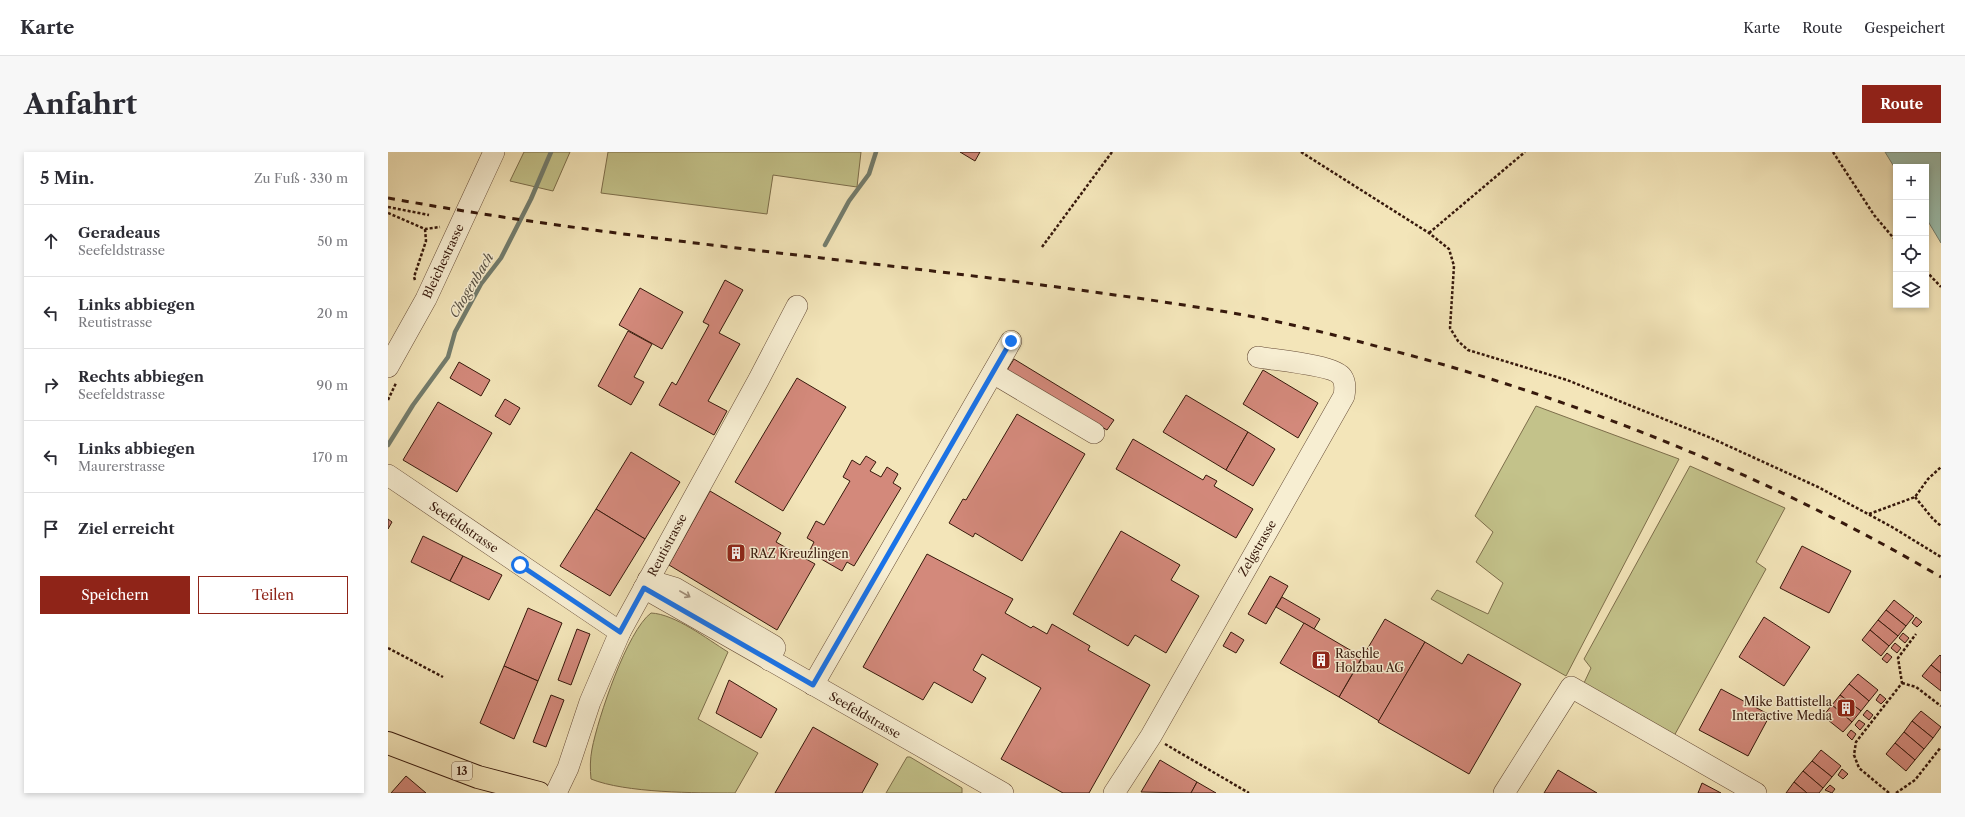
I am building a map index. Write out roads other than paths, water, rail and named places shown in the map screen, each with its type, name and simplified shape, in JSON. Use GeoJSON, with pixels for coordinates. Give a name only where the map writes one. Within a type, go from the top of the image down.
{"type":"FeatureCollection","features":[{"type":"Feature","properties":{"kind":"main road","name":"13"},"geometry":{"type":"LineString","coordinates":[[388,744],[478,777],[539,793]]}},
{"type":"Feature","properties":{"kind":"street","name":"Bleichestrasse"},"geometry":{"type":"LineString","coordinates":[[388,367],[426,299],[494,152]]}},
{"type":"Feature","properties":{"kind":"street","name":"Reutistrasse"},"geometry":{"type":"LineString","coordinates":[[556,793],[568,768],[590,702],[620,632],[797,306]]}},
{"type":"Feature","properties":{"kind":"street"},"geometry":{"type":"LineString","coordinates":[[813,685],[1011,341]]}},
{"type":"Feature","properties":{"kind":"street","name":"Zelgstrasse"},"geometry":{"type":"LineString","coordinates":[[1114,793],[1151,736],[1344,396],[1345,385],[1342,376],[1324,367],[1258,357]]}},
{"type":"Feature","properties":{"kind":"street"},"geometry":{"type":"LineString","coordinates":[[993,373],[1094,433]]}},
{"type":"Feature","properties":{"kind":"street","name":"Seefeldstrasse"},"geometry":{"type":"LineString","coordinates":[[388,475],[620,632]]}},
{"type":"Feature","properties":{"kind":"street","name":"Seefeldstrasse"},"geometry":{"type":"LineString","coordinates":[[646,584],[769,660],[1003,793]]}},
{"type":"Feature","properties":{"kind":"street"},"geometry":{"type":"LineString","coordinates":[[1504,793],[1570,687],[1756,793]]}},
{"type":"Feature","properties":{"kind":"waterway","name":"Chogenbach"},"geometry":{"type":"LineString","coordinates":[[388,445],[413,405],[448,357],[455,332],[481,284],[501,258],[531,199],[551,152]]}},
{"type":"Feature","properties":{"kind":"waterway"},"geometry":{"type":"LineString","coordinates":[[825,245],[849,201],[869,174],[876,152]]}},
{"type":"Feature","properties":{"kind":"railway"},"geometry":{"type":"LineString","coordinates":[[388,198],[463,211],[613,233],[990,278],[1122,296],[1276,321],[1358,341],[1488,378],[1622,424],[1752,479],[1816,509],[1941,577]]}},
{"type":"Feature","properties":{"kind":"place","name":"RAZ Kreuzlingen"},"geometry":{"type":"Point","coordinates":[736,553]}},
{"type":"Feature","properties":{"kind":"place","name":"Raschle Holzbau AG"},"geometry":{"type":"Point","coordinates":[1321,660]}},
{"type":"Feature","properties":{"kind":"place","name":"Mike Battistella Interactive Media"},"geometry":{"type":"Point","coordinates":[1846,708]}}]}
